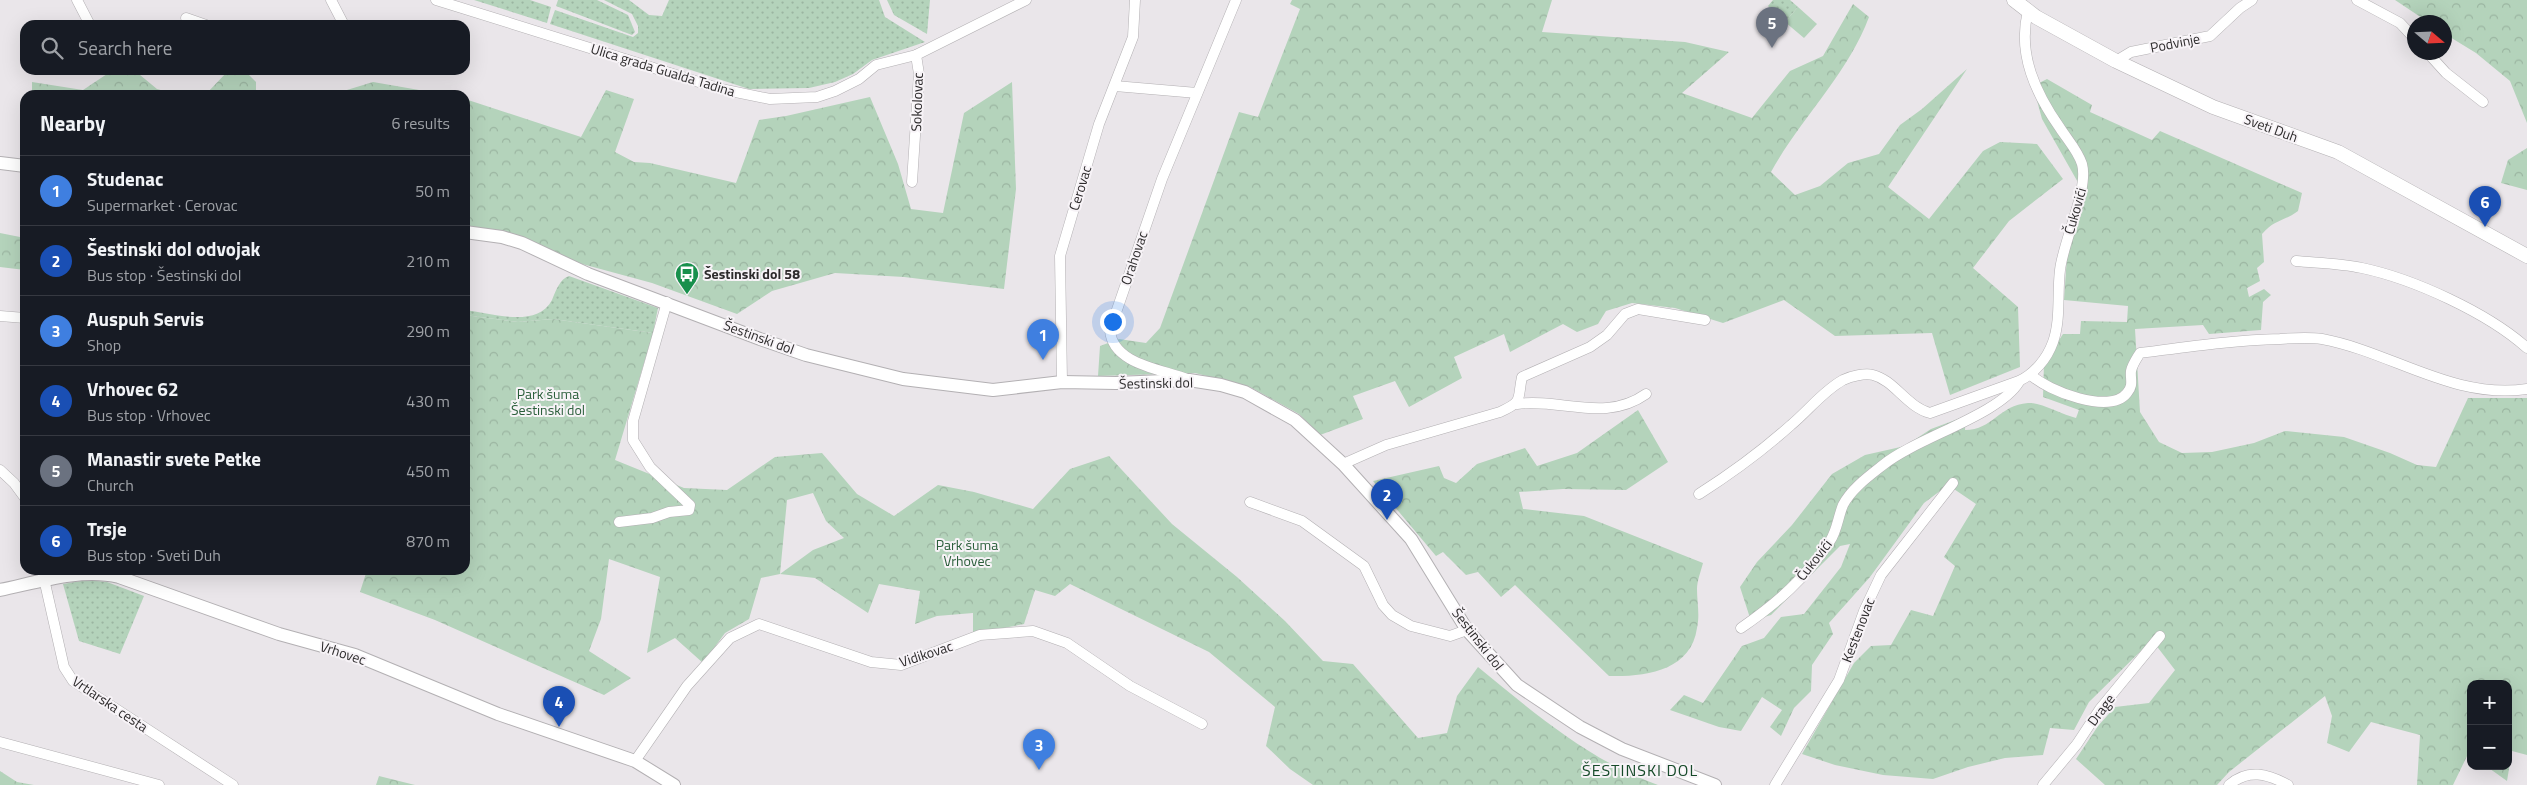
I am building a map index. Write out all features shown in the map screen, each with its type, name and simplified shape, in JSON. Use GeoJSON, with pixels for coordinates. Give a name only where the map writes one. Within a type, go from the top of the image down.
{"type":"FeatureCollection","features":[{"type":"Feature","properties":{"kind":"main road","name":"Sveti Duh"},"geometry":{"type":"LineString","coordinates":[[2014,0],[2028,11],[2116,61],[2213,107],[2338,152],[2527,256]]}},
{"type":"Feature","properties":{"kind":"street"},"geometry":{"type":"LineString","coordinates":[[77,0],[87,20]]}},
{"type":"Feature","properties":{"kind":"street"},"geometry":{"type":"LineString","coordinates":[[331,0],[341,20]]}},
{"type":"Feature","properties":{"kind":"street","name":"Ulica grada Gualda Tadina"},"geometry":{"type":"LineString","coordinates":[[436,0],[721,89],[770,99],[817,97],[836,91],[859,79],[876,65],[916,55]]}},
{"type":"Feature","properties":{"kind":"street","name":"Sokolovac"},"geometry":{"type":"LineString","coordinates":[[912,182],[919,74],[916,55],[1026,0]]}},
{"type":"Feature","properties":{"kind":"street","name":"Cerovac"},"geometry":{"type":"LineString","coordinates":[[1062,382],[1060,256],[1099,124],[1133,37],[1135,0]]}},
{"type":"Feature","properties":{"kind":"street","name":"Orahovac"},"geometry":{"type":"LineString","coordinates":[[1189,380],[1130,358],[1118,350],[1110,340],[1110,330],[1146,220],[1236,0]]}},
{"type":"Feature","properties":{"kind":"street","name":"Podvinje"},"geometry":{"type":"LineString","coordinates":[[2116,61],[2131,52],[2210,36],[2240,8],[2252,0]]}},
{"type":"Feature","properties":{"kind":"street"},"geometry":{"type":"LineString","coordinates":[[2356,0],[2392,17],[2407,31]]}},
{"type":"Feature","properties":{"kind":"street","name":"Čukovići"},"geometry":{"type":"LineString","coordinates":[[1699,494],[1742,467],[1821,397],[1844,380],[1858,376],[1874,375],[1890,385],[1908,402],[1930,412],[2019,382],[2031,375],[2047,353],[2055,334],[2060,270],[2084,180],[2081,162],[2044,105],[2033,83],[2025,37],[2028,11]]}},
{"type":"Feature","properties":{"kind":"street"},"geometry":{"type":"LineString","coordinates":[[186,18],[192,20]]}},
{"type":"Feature","properties":{"kind":"street"},"geometry":{"type":"LineString","coordinates":[[2434,60],[2446,73],[2483,102]]}},
{"type":"Feature","properties":{"kind":"street"},"geometry":{"type":"LineString","coordinates":[[1115,86],[1197,93]]}},
{"type":"Feature","properties":{"kind":"street"},"geometry":{"type":"LineString","coordinates":[[0,163],[20,165]]}},
{"type":"Feature","properties":{"kind":"street","name":"Šestinski dol"},"geometry":{"type":"LineString","coordinates":[[470,233],[502,237],[522,243],[588,274],[806,355],[894,377],[933,384],[994,390],[1062,382],[1116,384],[1189,380],[1232,387],[1281,410],[1309,432],[1343,464],[1412,539],[1468,630],[1508,677],[1548,707],[1622,749],[1715,785]]}},
{"type":"Feature","properties":{"kind":"street"},"geometry":{"type":"LineString","coordinates":[[2296,261],[2362,268],[2424,290],[2488,319],[2510,332],[2527,348]]}},
{"type":"Feature","properties":{"kind":"street"},"geometry":{"type":"LineString","coordinates":[[619,522],[652,518],[668,512],[689,510],[690,505],[650,467],[633,440],[633,421],[667,302]]}},
{"type":"Feature","properties":{"kind":"street"},"geometry":{"type":"LineString","coordinates":[[1517,404],[1520,400],[1522,377],[1590,347],[1607,335],[1625,314],[1638,309],[1705,320]]}},
{"type":"Feature","properties":{"kind":"street"},"geometry":{"type":"LineString","coordinates":[[0,316],[20,318]]}},
{"type":"Feature","properties":{"kind":"street"},"geometry":{"type":"LineString","coordinates":[[2031,375],[2048,388],[2091,400],[2115,402],[2121,400],[2130,388],[2131,369],[2140,353],[2251,340],[2313,338],[2346,345],[2474,389],[2496,391],[2527,389]]}},
{"type":"Feature","properties":{"kind":"street","name":"Čukovići"},"geometry":{"type":"LineString","coordinates":[[1741,628],[1786,595],[1820,555],[1832,539],[1844,504],[1858,486],[1886,463],[2003,399],[2019,382]]}},
{"type":"Feature","properties":{"kind":"street"},"geometry":{"type":"LineString","coordinates":[[1343,464],[1386,445],[1500,412],[1517,404],[1615,409],[1634,403],[1646,394]]}},
{"type":"Feature","properties":{"kind":"street"},"geometry":{"type":"LineString","coordinates":[[0,470],[20,491]]}},
{"type":"Feature","properties":{"kind":"street","name":"Kestenovac"},"geometry":{"type":"LineString","coordinates":[[1775,785],[1839,680],[1864,610],[1881,575],[1953,483]]}},
{"type":"Feature","properties":{"kind":"street"},"geometry":{"type":"LineString","coordinates":[[1250,502],[1302,521],[1364,566],[1383,605],[1392,615],[1405,622],[1442,635],[1450,636],[1468,630]]}},
{"type":"Feature","properties":{"kind":"street","name":"Vrhovec"},"geometry":{"type":"LineString","coordinates":[[0,590],[43,576],[63,575]]}},
{"type":"Feature","properties":{"kind":"street","name":"Vrhovec"},"geometry":{"type":"LineString","coordinates":[[110,575],[279,634],[355,655],[490,711],[635,761],[674,785]]}},
{"type":"Feature","properties":{"kind":"street","name":"Vrtlarska cesta"},"geometry":{"type":"LineString","coordinates":[[43,576],[64,667],[73,681],[233,785]]}},
{"type":"Feature","properties":{"kind":"street","name":"Vidikovac"},"geometry":{"type":"LineString","coordinates":[[635,761],[687,686],[730,638],[759,624],[884,665],[910,663],[980,635],[1033,631],[1067,643],[1130,686],[1202,724]]}},
{"type":"Feature","properties":{"kind":"street","name":"Drage"},"geometry":{"type":"LineString","coordinates":[[2044,785],[2078,744],[2100,709],[2160,636]]}},
{"type":"Feature","properties":{"kind":"street"},"geometry":{"type":"LineString","coordinates":[[0,742],[159,785]]}},
{"type":"Feature","properties":{"kind":"street"},"geometry":{"type":"LineString","coordinates":[[2230,785],[2243,776],[2252,774],[2270,776],[2288,785]]}},
{"type":"Feature","properties":{"kind":"green space"},"geometry":{"type":"Polygon","coordinates":[[[474,0],[530,0],[551,7],[547,23],[474,0]]]}},
{"type":"Feature","properties":{"kind":"green space"},"geometry":{"type":"Polygon","coordinates":[[[558,0],[597,0],[628,15],[635,32],[632,35],[556,6],[558,0]]]}},
{"type":"Feature","properties":{"kind":"green space"},"geometry":{"type":"Polygon","coordinates":[[[604,0],[629,0],[649,15],[662,16],[669,0],[879,0],[885,17],[925,42],[872,60],[853,74],[835,82],[809,88],[749,89],[550,24],[555,10],[633,37],[638,33],[638,26],[632,14],[604,0]]]}},
{"type":"Feature","properties":{"kind":"green space"},"geometry":{"type":"Polygon","coordinates":[[[887,0],[930,0],[927,34],[894,15],[887,0]]]}},
{"type":"Feature","properties":{"kind":"green space"},"geometry":{"type":"Polygon","coordinates":[[[1292,0],[1552,0],[1542,32],[1685,42],[1729,52],[1682,93],[1752,118],[1790,71],[1823,56],[1853,4],[1869,17],[1860,38],[1849,58],[1771,172],[1795,195],[1820,186],[1848,163],[1879,154],[1900,125],[1922,109],[1967,69],[1888,187],[1929,219],[1983,151],[2000,142],[2037,144],[2063,179],[2009,221],[1973,268],[2018,307],[2020,367],[1950,395],[1932,333],[1835,336],[1784,300],[1723,323],[1675,308],[1632,303],[1606,311],[1598,324],[1577,332],[1563,324],[1510,352],[1504,334],[1454,357],[1462,378],[1409,407],[1395,381],[1353,396],[1363,419],[1320,435],[1299,414],[1250,387],[1195,373],[1098,376],[1100,346],[1119,339],[1146,343],[1160,328],[1239,112],[1258,117],[1300,9],[1290,4],[1292,0]]]}},
{"type":"Feature","properties":{"kind":"green space"},"geometry":{"type":"Polygon","coordinates":[[[1773,0],[1790,0],[1798,7],[1785,22],[1768,6],[1773,0]]]}},
{"type":"Feature","properties":{"kind":"green space"},"geometry":{"type":"Polygon","coordinates":[[[2395,0],[2527,0],[2527,123],[2510,81],[2476,53],[2452,38],[2452,15],[2418,15],[2395,0]]]}},
{"type":"Feature","properties":{"kind":"green space"},"geometry":{"type":"Polygon","coordinates":[[[1798,7],[1817,24],[1804,38],[1785,22],[1798,7]]]}},
{"type":"Feature","properties":{"kind":"green space"},"geometry":{"type":"Polygon","coordinates":[[[106,75],[140,75],[161,90],[83,90],[106,75]]]}},
{"type":"Feature","properties":{"kind":"green space"},"geometry":{"type":"Polygon","coordinates":[[[224,75],[249,75],[256,82],[256,90],[210,90],[224,75]]]}},
{"type":"Feature","properties":{"kind":"green space"},"geometry":{"type":"Polygon","coordinates":[[[2047,79],[2092,105],[2090,112],[2152,140],[2160,131],[2302,193],[2298,211],[2275,223],[2262,234],[2264,262],[2257,268],[2260,281],[2247,288],[2249,297],[2264,289],[2271,295],[2263,302],[2261,330],[2209,334],[2203,325],[2135,329],[2140,412],[2159,442],[2182,453],[2212,452],[2254,443],[2285,431],[2344,437],[2390,453],[2417,465],[2436,467],[2468,398],[2527,398],[2527,755],[2512,751],[2512,680],[2467,680],[2467,756],[2453,785],[2417,785],[2420,735],[2371,722],[2349,752],[2327,743],[2332,716],[2325,696],[2229,772],[2217,785],[2105,785],[2076,759],[2098,726],[2115,707],[2149,703],[2175,670],[2152,640],[2089,702],[2074,730],[2050,728],[2043,755],[2005,758],[1968,767],[1933,779],[1883,775],[1835,765],[1802,754],[1854,663],[1871,646],[1891,645],[1911,610],[1933,616],[1955,566],[1944,557],[1976,504],[1948,485],[1924,503],[1870,577],[1829,623],[1833,634],[1812,665],[1811,691],[1794,708],[1781,736],[1770,727],[1782,710],[1762,697],[1741,731],[1719,727],[1670,710],[1684,695],[1703,703],[1742,646],[1764,638],[1781,617],[1804,614],[1841,567],[1850,544],[1840,546],[1771,615],[1751,621],[1740,587],[1757,562],[1792,525],[1832,474],[1865,455],[1905,446],[1931,429],[1966,416],[1965,430],[1975,429],[1990,422],[2010,408],[2033,403],[2076,418],[2079,410],[2043,397],[2044,363],[2063,334],[2080,334],[2081,321],[2127,322],[2128,306],[2064,300],[2068,241],[2084,193],[2042,119],[2033,86],[2047,79]]]}},
{"type":"Feature","properties":{"kind":"green space"},"geometry":{"type":"Polygon","coordinates":[[[32,82],[83,90],[32,90],[32,82]]]}},
{"type":"Feature","properties":{"kind":"green space"},"geometry":{"type":"Polygon","coordinates":[[[373,82],[419,90],[347,90],[373,82]]]}},
{"type":"Feature","properties":{"kind":"green space"},"geometry":{"type":"Polygon","coordinates":[[[1012,82],[1016,189],[1004,289],[904,277],[835,273],[772,291],[737,314],[652,283],[571,261],[470,229],[470,101],[581,137],[606,90],[634,99],[615,152],[634,162],[650,163],[736,183],[759,120],[786,116],[870,97],[898,164],[911,209],[943,213],[964,113],[1012,82]]]}},
{"type":"Feature","properties":{"kind":"green space"},"geometry":{"type":"Polygon","coordinates":[[[2527,148],[2527,190],[2501,183],[2508,160],[2527,148]]]}},
{"type":"Feature","properties":{"kind":"green space"},"geometry":{"type":"Polygon","coordinates":[[[0,233],[20,237],[20,269],[0,267],[0,233]]]}},
{"type":"Feature","properties":{"kind":"green space"},"geometry":{"type":"Polygon","coordinates":[[[569,276],[658,308],[653,333],[553,319],[518,322],[470,316],[470,311],[513,317],[525,317],[536,314],[545,309],[566,277],[569,276]]]}},
{"type":"Feature","properties":{"kind":"green space"},"geometry":{"type":"Polygon","coordinates":[[[470,316],[518,322],[553,319],[653,333],[615,460],[684,488],[727,490],[775,457],[822,453],[857,494],[894,516],[938,485],[974,492],[1033,509],[1070,469],[1109,456],[1172,524],[1237,577],[1285,621],[1323,661],[1353,664],[1418,738],[1447,733],[1457,696],[1478,667],[1563,734],[1609,763],[1658,785],[1313,785],[1290,769],[1266,746],[1275,707],[1209,652],[1070,584],[1055,596],[1035,590],[1024,624],[973,634],[973,613],[937,616],[915,624],[920,591],[879,584],[868,613],[815,578],[780,574],[761,578],[749,619],[725,633],[703,663],[675,638],[647,653],[660,577],[609,559],[601,619],[589,651],[631,678],[604,695],[435,620],[360,592],[365,575],[470,575],[470,316]],[[813,493],[787,500],[780,574],[813,550],[844,538],[826,521],[813,493]]]}},
{"type":"Feature","properties":{"kind":"green space"},"geometry":{"type":"Polygon","coordinates":[[[1638,410],[1668,462],[1626,490],[1563,489],[1519,492],[1523,509],[1584,516],[1703,563],[1697,586],[1698,618],[1693,642],[1686,654],[1676,662],[1651,673],[1609,676],[1515,585],[1501,597],[1478,572],[1466,575],[1443,552],[1436,556],[1373,481],[1439,466],[1444,478],[1456,483],[1477,464],[1525,448],[1537,466],[1577,453],[1638,410]]]}},
{"type":"Feature","properties":{"kind":"green space"},"geometry":{"type":"Polygon","coordinates":[[[87,580],[107,582],[144,596],[120,654],[79,641],[63,584],[87,580]]]}},
{"type":"Feature","properties":{"kind":"green space"},"geometry":{"type":"Polygon","coordinates":[[[2492,770],[2509,770],[2507,781],[2492,770]]]}},
{"type":"Feature","properties":{"kind":"green space"},"geometry":{"type":"Polygon","coordinates":[[[0,771],[17,782],[34,785],[0,785],[0,771]]]}},
{"type":"Feature","properties":{"kind":"green space"},"geometry":{"type":"Polygon","coordinates":[[[379,776],[415,785],[376,785],[379,776]]]}},
{"type":"Feature","properties":{"kind":"place","name":"Manastir svete Petke"},"geometry":{"type":"Point","coordinates":[1772,48]}},
{"type":"Feature","properties":{"kind":"place","name":"Trsje"},"geometry":{"type":"Point","coordinates":[2485,227]}},
{"type":"Feature","properties":{"kind":"place","name":"Šestinski dol 58"},"geometry":{"type":"Point","coordinates":[687,295]}},
{"type":"Feature","properties":{"kind":"place","name":"Studenac"},"geometry":{"type":"Point","coordinates":[1043,360]}},
{"type":"Feature","properties":{"kind":"place","name":"Šestinski dol odvojak"},"geometry":{"type":"Point","coordinates":[1387,520]}},
{"type":"Feature","properties":{"kind":"place","name":"Vrhovec 62"},"geometry":{"type":"Point","coordinates":[559,727]}},
{"type":"Feature","properties":{"kind":"place","name":"Auspuh Servis"},"geometry":{"type":"Point","coordinates":[1039,770]}},
{"type":"Feature","properties":{"kind":"district","name":"ŠESTINSKI DOL"},"geometry":{"type":"Point","coordinates":[1640,770]}},
{"type":"Feature","properties":{"kind":"park label","name":"Park šuma Šestinski dol"},"geometry":{"type":"Point","coordinates":[548,402]}},
{"type":"Feature","properties":{"kind":"park label","name":"Park šuma Vrhovec"},"geometry":{"type":"Point","coordinates":[967,554]}}]}
